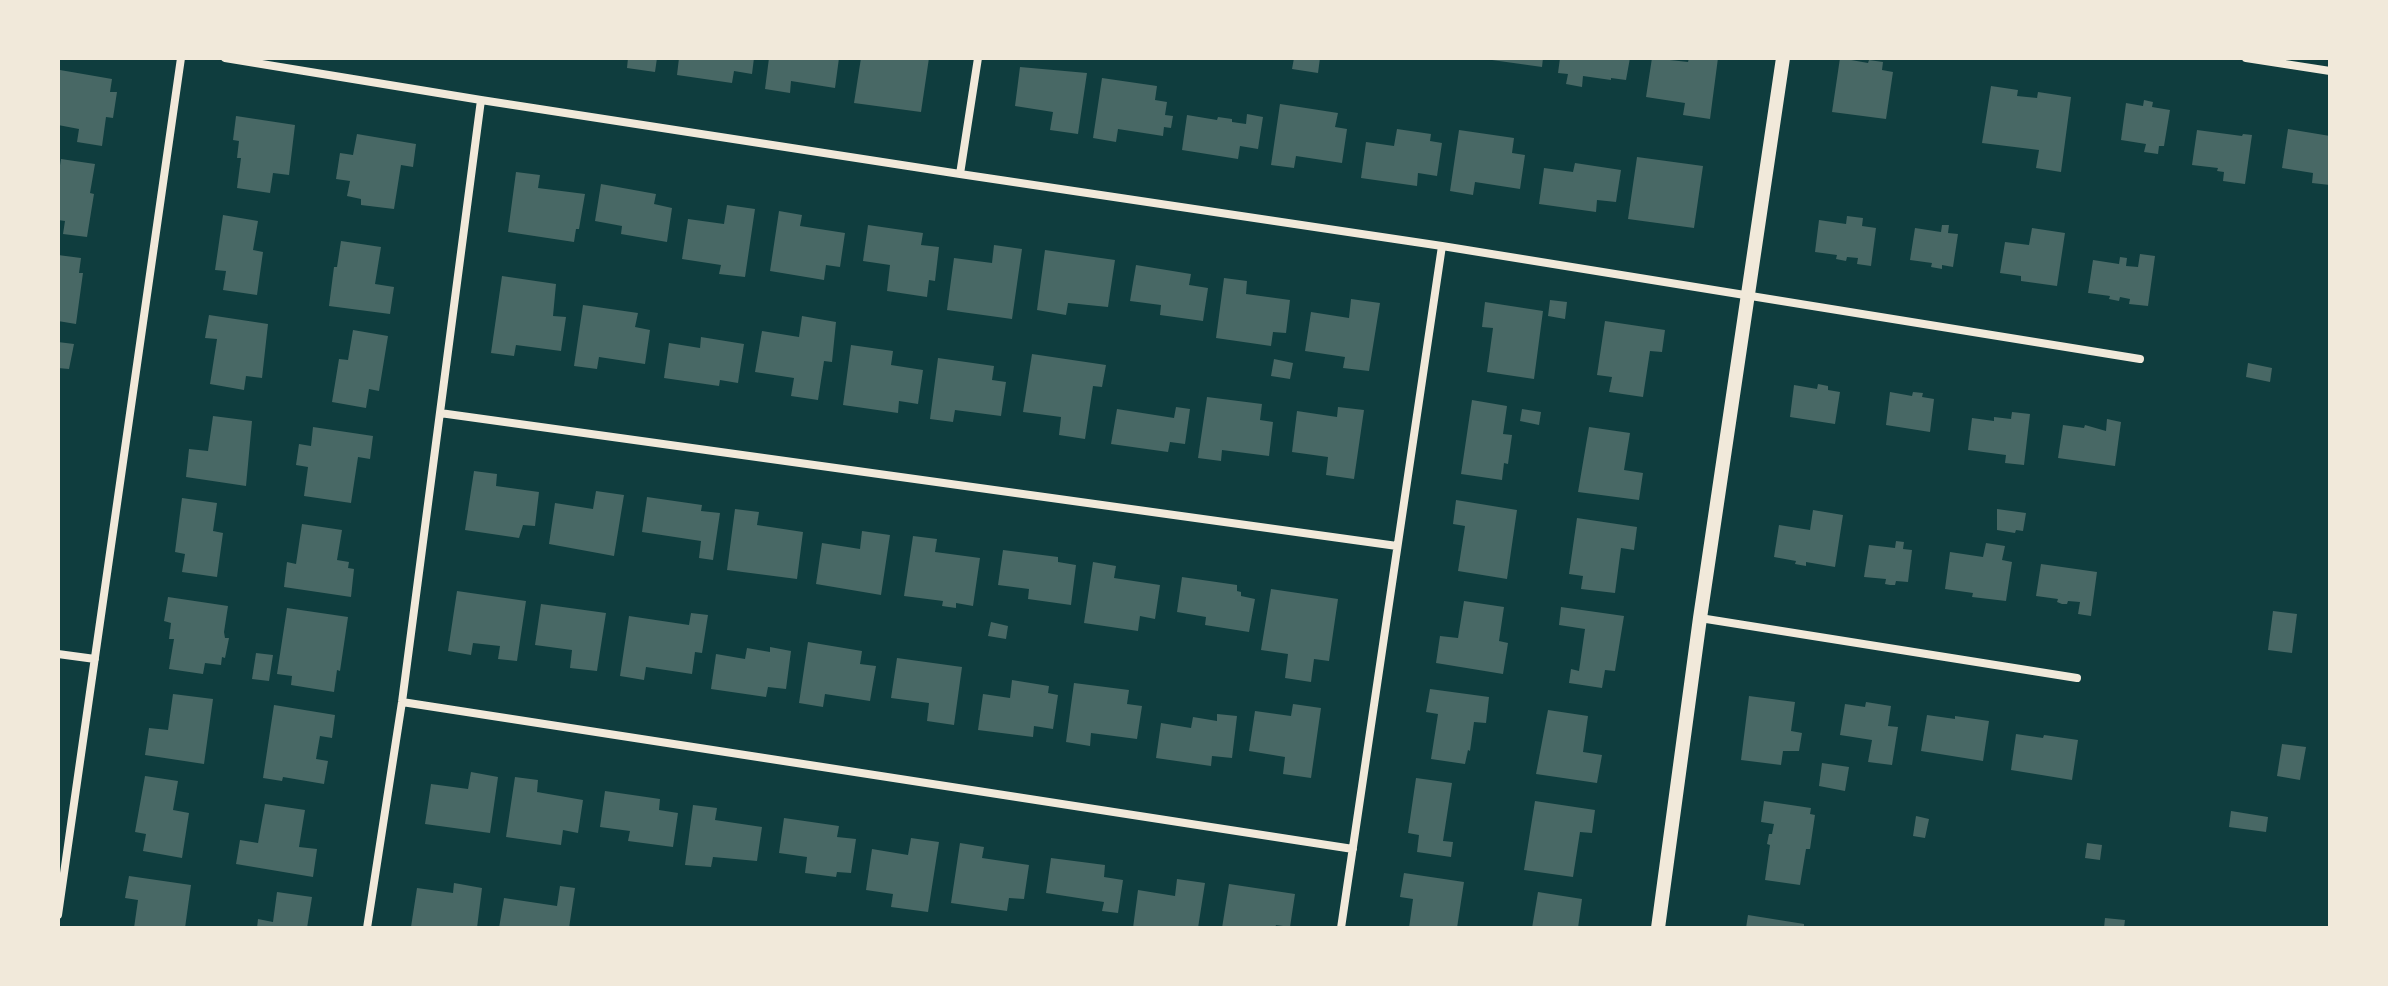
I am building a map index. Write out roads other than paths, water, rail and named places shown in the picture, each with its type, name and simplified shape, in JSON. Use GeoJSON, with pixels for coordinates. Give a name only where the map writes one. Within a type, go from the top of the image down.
{"type":"FeatureCollection","features":[{"type":"Feature","properties":{"kind":"street"},"geometry":{"type":"LineString","coordinates":[[58,915],[181,58]]}},
{"type":"Feature","properties":{"kind":"street"},"geometry":{"type":"LineString","coordinates":[[225,58],[960,174],[1442,246],[2140,359]]}},
{"type":"Feature","properties":{"kind":"street"},"geometry":{"type":"LineString","coordinates":[[960,174],[978,58]]}},
{"type":"Feature","properties":{"kind":"street"},"geometry":{"type":"LineString","coordinates":[[1658,928],[1700,618],[1783,58]]}},
{"type":"Feature","properties":{"kind":"street"},"geometry":{"type":"LineString","coordinates":[[2246,58],[2330,71]]}},
{"type":"Feature","properties":{"kind":"street"},"geometry":{"type":"LineString","coordinates":[[367,928],[402,702],[481,100]]}},
{"type":"Feature","properties":{"kind":"street"},"geometry":{"type":"LineString","coordinates":[[1341,928],[1442,246]]}},
{"type":"Feature","properties":{"kind":"street"},"geometry":{"type":"LineString","coordinates":[[440,413],[1397,546]]}},
{"type":"Feature","properties":{"kind":"street"},"geometry":{"type":"LineString","coordinates":[[1700,618],[2077,678]]}},
{"type":"Feature","properties":{"kind":"street"},"geometry":{"type":"LineString","coordinates":[[58,654],[95,659]]}},
{"type":"Feature","properties":{"kind":"street"},"geometry":{"type":"LineString","coordinates":[[402,702],[1353,849]]}}]}
